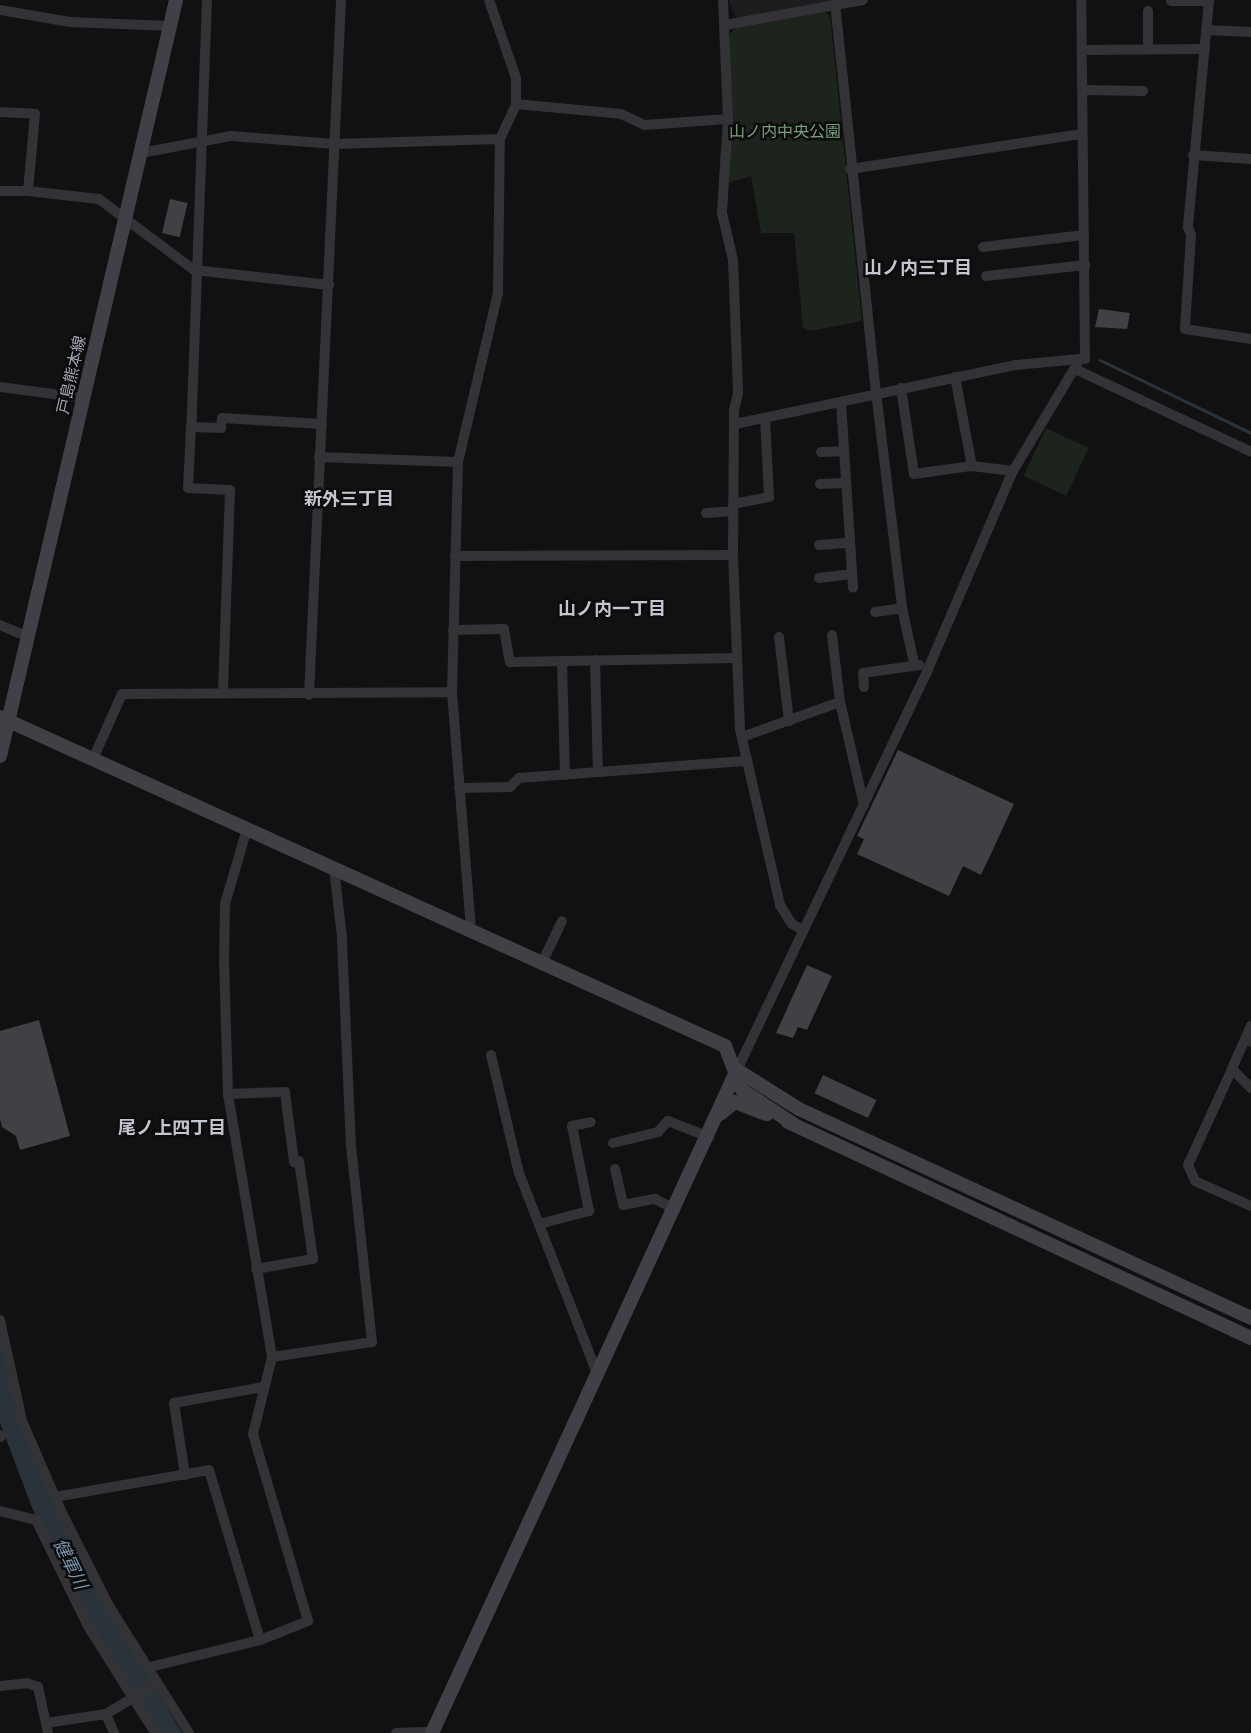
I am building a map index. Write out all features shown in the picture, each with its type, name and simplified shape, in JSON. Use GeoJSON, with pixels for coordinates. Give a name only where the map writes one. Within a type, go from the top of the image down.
{"type":"FeatureCollection","features":[{"type":"Feature","properties":{"kind":"street","name":"戸島熊本線"},"geometry":{"type":"LineString","coordinates":[[0,756],[5,719],[28,637],[123,220],[141,153],[176,0]]}},
{"type":"Feature","properties":{"kind":"street"},"geometry":{"type":"LineString","coordinates":[[207,0],[194,270],[188,488],[230,490],[224,693]]}},
{"type":"Feature","properties":{"kind":"street"},"geometry":{"type":"LineString","coordinates":[[309,695],[341,0]]}},
{"type":"Feature","properties":{"kind":"street"},"geometry":{"type":"LineString","coordinates":[[471,929],[452,692],[458,462],[498,293],[500,139],[516,104],[513,63],[489,0]]}},
{"type":"Feature","properties":{"kind":"street"},"geometry":{"type":"LineString","coordinates":[[723,0],[728,119],[722,213],[733,260],[738,393],[735,424],[732,555],[742,737],[780,905],[792,924],[803,930]]}},
{"type":"Feature","properties":{"kind":"street"},"geometry":{"type":"LineString","coordinates":[[725,24],[835,3],[863,0]]}},
{"type":"Feature","properties":{"kind":"street"},"geometry":{"type":"LineString","coordinates":[[396,1733],[431,1733],[709,1137],[737,1070],[928,669],[1013,471],[1077,364],[1085,358],[1081,0]]}},
{"type":"Feature","properties":{"kind":"street"},"geometry":{"type":"LineString","coordinates":[[1171,1],[1209,1],[1193,155],[1185,329],[1251,339]]}},
{"type":"Feature","properties":{"kind":"street"},"geometry":{"type":"LineString","coordinates":[[835,3],[850,169],[876,392],[902,608],[914,663]]}},
{"type":"Feature","properties":{"kind":"street"},"geometry":{"type":"LineString","coordinates":[[0,10],[70,22],[170,26]]}},
{"type":"Feature","properties":{"kind":"street"},"geometry":{"type":"LineString","coordinates":[[1148,11],[1148,49]]}},
{"type":"Feature","properties":{"kind":"street"},"geometry":{"type":"LineString","coordinates":[[1207,30],[1251,32]]}},
{"type":"Feature","properties":{"kind":"street"},"geometry":{"type":"LineString","coordinates":[[1083,50],[1205,49]]}},
{"type":"Feature","properties":{"kind":"street"},"geometry":{"type":"LineString","coordinates":[[1083,90],[1143,91]]}},
{"type":"Feature","properties":{"kind":"street"},"geometry":{"type":"LineString","coordinates":[[516,104],[621,114],[645,125],[728,119]]}},
{"type":"Feature","properties":{"kind":"street"},"geometry":{"type":"LineString","coordinates":[[0,112],[35,114],[28,191]]}},
{"type":"Feature","properties":{"kind":"street"},"geometry":{"type":"LineString","coordinates":[[850,169],[1082,134]]}},
{"type":"Feature","properties":{"kind":"street"},"geometry":{"type":"LineString","coordinates":[[141,153],[231,136],[335,144],[500,139]]}},
{"type":"Feature","properties":{"kind":"street"},"geometry":{"type":"LineString","coordinates":[[1193,155],[1251,159]]}},
{"type":"Feature","properties":{"kind":"street"},"geometry":{"type":"LineString","coordinates":[[0,191],[28,191],[99,199],[123,220],[194,270],[329,285]]}},
{"type":"Feature","properties":{"kind":"street"},"geometry":{"type":"LineString","coordinates":[[982,247],[1084,235]]}},
{"type":"Feature","properties":{"kind":"street"},"geometry":{"type":"LineString","coordinates":[[986,276],[1085,264]]}},
{"type":"Feature","properties":{"kind":"street"},"geometry":{"type":"LineString","coordinates":[[735,424],[841,402],[876,392],[1015,365],[1077,364],[1251,452]]}},
{"type":"Feature","properties":{"kind":"street"},"geometry":{"type":"LineString","coordinates":[[955,377],[972,466]]}},
{"type":"Feature","properties":{"kind":"street"},"geometry":{"type":"LineString","coordinates":[[0,387],[84,399]]}},
{"type":"Feature","properties":{"kind":"street"},"geometry":{"type":"LineString","coordinates":[[901,388],[914,474],[972,466],[1013,471]]}},
{"type":"Feature","properties":{"kind":"street"},"geometry":{"type":"LineString","coordinates":[[841,402],[853,588]]}},
{"type":"Feature","properties":{"kind":"street"},"geometry":{"type":"LineString","coordinates":[[191,427],[221,428],[222,418],[322,424]]}},
{"type":"Feature","properties":{"kind":"street"},"geometry":{"type":"LineString","coordinates":[[706,513],[769,497],[765,419]]}},
{"type":"Feature","properties":{"kind":"street"},"geometry":{"type":"LineString","coordinates":[[821,452],[844,451]]}},
{"type":"Feature","properties":{"kind":"street"},"geometry":{"type":"LineString","coordinates":[[320,457],[458,462]]}},
{"type":"Feature","properties":{"kind":"street"},"geometry":{"type":"LineString","coordinates":[[820,484],[846,483]]}},
{"type":"Feature","properties":{"kind":"street"},"geometry":{"type":"LineString","coordinates":[[819,544],[850,543]]}},
{"type":"Feature","properties":{"kind":"street"},"geometry":{"type":"LineString","coordinates":[[455,556],[732,555]]}},
{"type":"Feature","properties":{"kind":"street"},"geometry":{"type":"LineString","coordinates":[[819,578],[852,574]]}},
{"type":"Feature","properties":{"kind":"street"},"geometry":{"type":"LineString","coordinates":[[875,612],[902,608]]}},
{"type":"Feature","properties":{"kind":"street"},"geometry":{"type":"LineString","coordinates":[[0,625],[28,637]]}},
{"type":"Feature","properties":{"kind":"street"},"geometry":{"type":"LineString","coordinates":[[453,630],[504,629],[510,662],[736,658]]}},
{"type":"Feature","properties":{"kind":"street"},"geometry":{"type":"LineString","coordinates":[[832,635],[840,702],[864,805]]}},
{"type":"Feature","properties":{"kind":"street"},"geometry":{"type":"LineString","coordinates":[[779,637],[789,721]]}},
{"type":"Feature","properties":{"kind":"street"},"geometry":{"type":"LineString","coordinates":[[595,660],[598,772]]}},
{"type":"Feature","properties":{"kind":"street"},"geometry":{"type":"LineString","coordinates":[[562,661],[565,775]]}},
{"type":"Feature","properties":{"kind":"street"},"geometry":{"type":"LineString","coordinates":[[864,687],[863,673],[914,663],[928,669]]}},
{"type":"Feature","properties":{"kind":"street"},"geometry":{"type":"LineString","coordinates":[[93,759],[122,694],[309,695],[452,692]]}},
{"type":"Feature","properties":{"kind":"street"},"geometry":{"type":"LineString","coordinates":[[742,737],[840,702]]}},
{"type":"Feature","properties":{"kind":"street"},"geometry":{"type":"LineString","coordinates":[[5,719],[334,869],[543,961],[725,1046],[737,1070],[741,1090],[795,1125]]}},
{"type":"Feature","properties":{"kind":"street"},"geometry":{"type":"LineString","coordinates":[[459,788],[510,787],[519,778],[747,761]]}},
{"type":"Feature","properties":{"kind":"street"},"geometry":{"type":"LineString","coordinates":[[146,1668],[260,1640],[308,1621],[253,1434],[272,1358],[228,1094],[225,904],[247,829]]}},
{"type":"Feature","properties":{"kind":"street"},"geometry":{"type":"LineString","coordinates":[[272,1358],[372,1342],[351,1147],[342,937],[334,869]]}},
{"type":"Feature","properties":{"kind":"street"},"geometry":{"type":"LineString","coordinates":[[543,961],[562,921]]}},
{"type":"Feature","properties":{"kind":"street"},"geometry":{"type":"LineString","coordinates":[[1251,1026],[1249,1040],[1232,1069],[1188,1165],[1195,1181],[1251,1206]]}},
{"type":"Feature","properties":{"kind":"street"},"geometry":{"type":"LineString","coordinates":[[491,1054],[519,1173],[598,1376]]}},
{"type":"Feature","properties":{"kind":"street"},"geometry":{"type":"LineString","coordinates":[[1232,1069],[1251,1088]]}},
{"type":"Feature","properties":{"kind":"street"},"geometry":{"type":"LineString","coordinates":[[737,1070],[799,1109],[1251,1318]]}},
{"type":"Feature","properties":{"kind":"street"},"geometry":{"type":"LineString","coordinates":[[228,1094],[285,1092],[313,1259],[256,1269]]}},
{"type":"Feature","properties":{"kind":"street"},"geometry":{"type":"LineString","coordinates":[[718,1115],[735,1102],[795,1125],[1251,1338]]}},
{"type":"Feature","properties":{"kind":"street"},"geometry":{"type":"LineString","coordinates":[[613,1143],[658,1132],[668,1121],[709,1137]]}},
{"type":"Feature","properties":{"kind":"street"},"geometry":{"type":"LineString","coordinates":[[539,1224],[589,1210],[572,1126],[591,1122]]}},
{"type":"Feature","properties":{"kind":"street"},"geometry":{"type":"LineString","coordinates":[[615,1169],[623,1205],[655,1199],[675,1209]]}},
{"type":"Feature","properties":{"kind":"street"},"geometry":{"type":"LineString","coordinates":[[0,1320],[22,1421],[55,1497],[109,1606],[156,1684],[189,1733]]}},
{"type":"Feature","properties":{"kind":"street"},"geometry":{"type":"LineString","coordinates":[[185,1475],[174,1403],[263,1387]]}},
{"type":"Feature","properties":{"kind":"street"},"geometry":{"type":"LineString","coordinates":[[55,1497],[209,1470],[260,1640]]}},
{"type":"Feature","properties":{"kind":"street"},"geometry":{"type":"LineString","coordinates":[[0,1511],[36,1520],[88,1626],[155,1733]]}},
{"type":"Feature","properties":{"kind":"street"},"geometry":{"type":"LineString","coordinates":[[0,1686],[27,1683],[38,1687],[47,1728],[106,1714],[156,1684]]}},
{"type":"Feature","properties":{"kind":"street"},"geometry":{"type":"LineString","coordinates":[[106,1714],[114,1733]]}},
{"type":"Feature","properties":{"kind":"shaded area"},"geometry":{"type":"Polygon","coordinates":[[[729,0],[856,0],[736,18],[729,0]]]}},
{"type":"Feature","properties":{"kind":"green space","name":"山ノ内中央公園"},"geometry":{"type":"Polygon","coordinates":[[[822,9],[830,16],[862,321],[810,331],[803,327],[794,233],[761,233],[751,176],[727,183],[730,34],[736,26],[822,9]]]}},
{"type":"Feature","properties":{"kind":"green space"},"geometry":{"type":"Polygon","coordinates":[[[1046,428],[1089,448],[1066,496],[1024,476],[1046,428]]]}},
{"type":"Feature","properties":{"kind":"water","name":"健軍川"},"geometry":{"type":"Polygon","coordinates":[[[0,1327],[15,1403],[102,1598],[182,1733],[158,1733],[92,1626],[33,1510],[0,1423],[0,1327]]]}},
{"type":"Feature","properties":{"kind":"building"},"geometry":{"type":"Polygon","coordinates":[[[170,199],[188,203],[180,237],[162,233],[170,199]]]}},
{"type":"Feature","properties":{"kind":"building"},"geometry":{"type":"Polygon","coordinates":[[[1099,309],[1130,313],[1127,329],[1095,327],[1099,309]]]}},
{"type":"Feature","properties":{"kind":"building"},"geometry":{"type":"Polygon","coordinates":[[[898,750],[1014,804],[981,875],[963,866],[949,896],[857,854],[864,839],[857,836],[898,750]]]}},
{"type":"Feature","properties":{"kind":"building"},"geometry":{"type":"Polygon","coordinates":[[[807,965],[832,976],[807,1030],[798,1027],[793,1038],[776,1033],[807,965]]]}},
{"type":"Feature","properties":{"kind":"building"},"geometry":{"type":"Polygon","coordinates":[[[39,1020],[70,1136],[20,1150],[16,1136],[2,1127],[0,1119],[0,1031],[39,1020]]]}},
{"type":"Feature","properties":{"kind":"building"},"geometry":{"type":"Polygon","coordinates":[[[823,1075],[876,1100],[868,1118],[815,1093],[823,1075]]]}},
{"type":"Feature","properties":{"kind":"waterway"},"geometry":{"type":"LineString","coordinates":[[1100,360],[1251,433]]}},
{"type":"Feature","properties":{"kind":"district","name":"山ノ内三丁目"},"geometry":{"type":"Point","coordinates":[918,268]}},
{"type":"Feature","properties":{"kind":"district","name":"新外三丁目"},"geometry":{"type":"Point","coordinates":[349,499]}},
{"type":"Feature","properties":{"kind":"district","name":"山ノ内一丁目"},"geometry":{"type":"Point","coordinates":[612,609]}},
{"type":"Feature","properties":{"kind":"district","name":"尾ノ上四丁目"},"geometry":{"type":"Point","coordinates":[172,1128]}}]}
